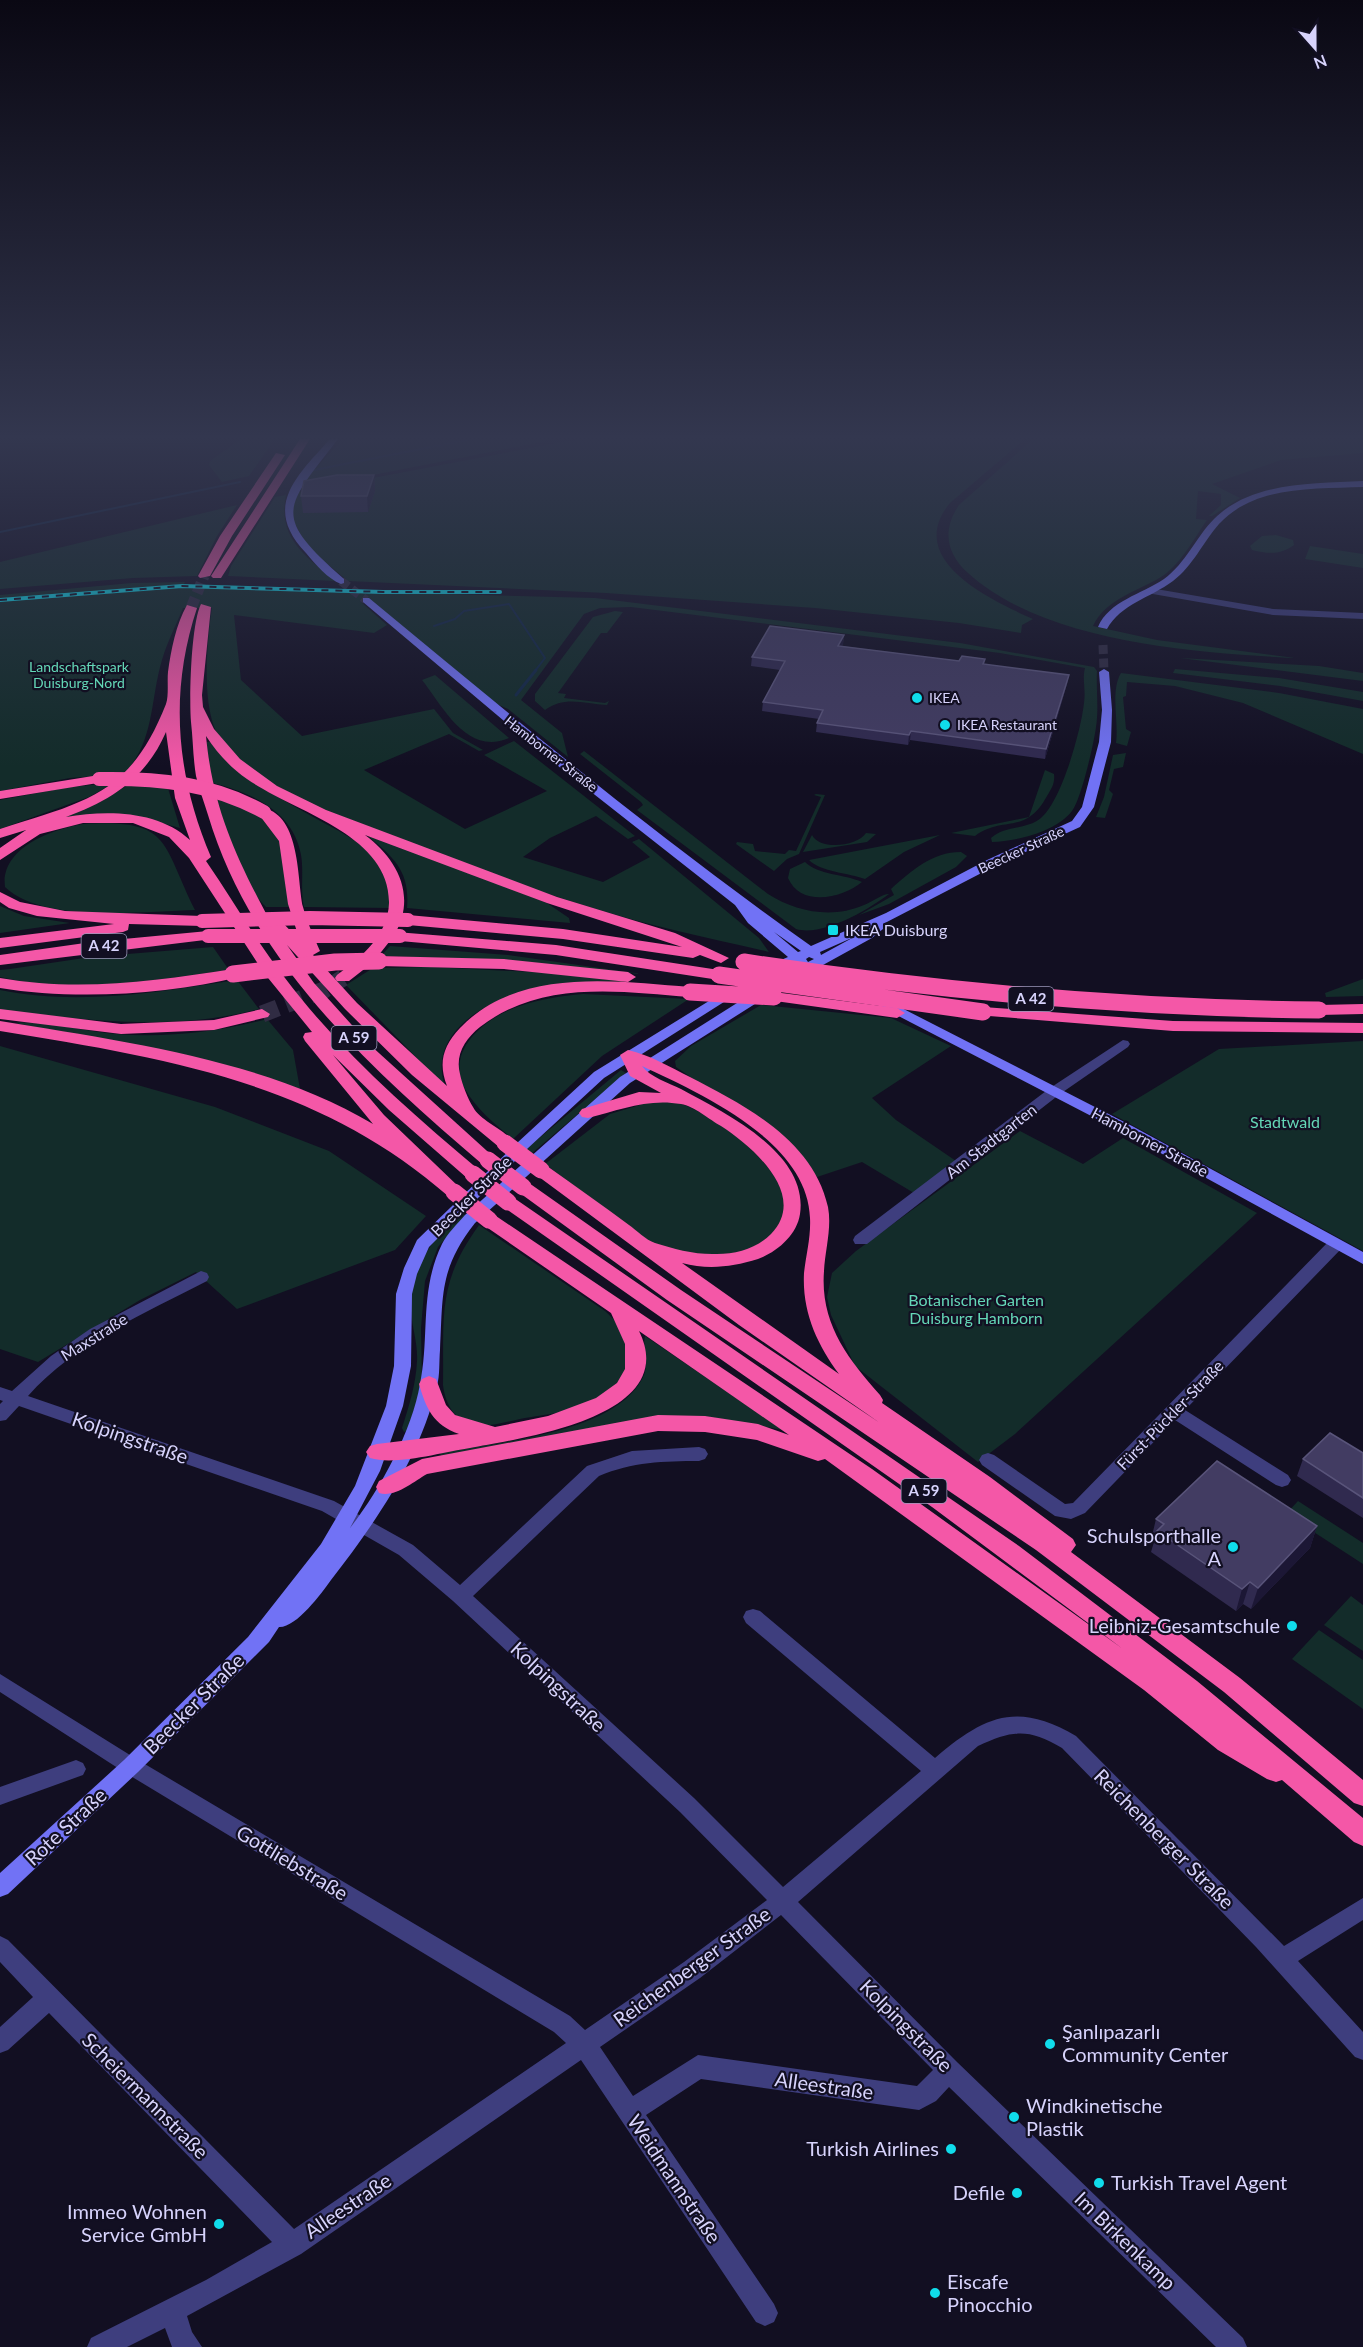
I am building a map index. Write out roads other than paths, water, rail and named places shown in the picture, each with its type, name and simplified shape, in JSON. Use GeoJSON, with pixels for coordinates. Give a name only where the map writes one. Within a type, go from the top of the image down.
{"type":"FeatureCollection","features":[{"type":"Feature","properties":{"kind":"highway"},"geometry":{"type":"LineString","coordinates":[[204,576],[219,549]]}},
{"type":"Feature","properties":{"kind":"highway"},"geometry":{"type":"LineString","coordinates":[[217,576],[235,549]]}},
{"type":"Feature","properties":{"kind":"highway","name":"A 59"},"geometry":{"type":"LineString","coordinates":[[205,607],[195,664],[193,696],[196,745],[210,810],[220,843],[245,892],[281,950],[348,1032],[400,1085],[488,1160],[515,1195],[1080,1604],[1207,1701],[1363,1834]]}},
{"type":"Feature","properties":{"kind":"highway","name":"A 59"},"geometry":{"type":"LineString","coordinates":[[191,608],[176,658],[173,697],[174,748],[182,792],[199,847],[225,900],[258,955],[337,1052],[375,1091],[472,1174],[515,1195],[674,1295],[1044,1544],[1232,1685],[1363,1795]]}},
{"type":"Feature","properties":{"kind":"highway"},"geometry":{"type":"LineString","coordinates":[[193,696],[207,730],[225,752],[252,776],[323,814],[375,849],[391,868],[398,885],[398,903],[394,924],[379,946],[343,978]]}},
{"type":"Feature","properties":{"kind":"highway"},"geometry":{"type":"LineString","coordinates":[[0,835],[92,801],[124,782],[144,761],[173,697]]}},
{"type":"Feature","properties":{"kind":"highway"},"geometry":{"type":"LineString","coordinates":[[0,795],[99,779],[150,779],[198,784],[238,797],[264,812],[285,835],[292,856],[294,899],[321,972]]}},
{"type":"Feature","properties":{"kind":"highway"},"geometry":{"type":"LineString","coordinates":[[323,814],[552,900],[670,936],[721,958]]}},
{"type":"Feature","properties":{"kind":"highway"},"geometry":{"type":"LineString","coordinates":[[0,856],[23,837],[46,827],[73,820],[129,818],[153,824],[182,840],[193,851],[225,900]]}},
{"type":"Feature","properties":{"kind":"highway"},"geometry":{"type":"LineString","coordinates":[[245,892],[382,1037],[470,1116],[632,1239],[1060,1540],[1114,1596]]}},
{"type":"Feature","properties":{"kind":"highway"},"geometry":{"type":"LineString","coordinates":[[0,896],[17,906],[45,913],[202,921]]}},
{"type":"Feature","properties":{"kind":"highway","name":"A 42"},"geometry":{"type":"LineString","coordinates":[[0,943],[128,926],[202,921],[310,918],[408,921],[562,934],[908,986],[1010,998],[1185,1008],[1363,1009]]}},
{"type":"Feature","properties":{"kind":"highway","name":"A 42"},"geometry":{"type":"LineString","coordinates":[[0,960],[92,947],[208,936],[400,936],[555,950],[983,1012],[1079,1020],[1334,1029],[1363,1028]]}},
{"type":"Feature","properties":{"kind":"highway"},"geometry":{"type":"LineString","coordinates":[[0,983],[71,992],[146,986],[335,962],[448,961],[557,967],[694,990]]}},
{"type":"Feature","properties":{"kind":"highway"},"geometry":{"type":"LineString","coordinates":[[281,985],[282,998],[362,1105],[419,1162],[489,1220],[864,1475],[1152,1683],[1227,1742],[1324,1801]]}},
{"type":"Feature","properties":{"kind":"highway"},"geometry":{"type":"LineString","coordinates":[[470,1116],[451,1080],[448,1066],[452,1051],[461,1035],[476,1021],[500,1005],[526,995],[583,987],[694,990],[774,997],[897,1014],[983,1012]]}},
{"type":"Feature","properties":{"kind":"highway"},"geometry":{"type":"LineString","coordinates":[[0,1014],[121,1029],[214,1025],[262,1014]]}},
{"type":"Feature","properties":{"kind":"highway"},"geometry":{"type":"LineString","coordinates":[[0,1026],[225,1072],[296,1094],[361,1124],[419,1162]]}},
{"type":"Feature","properties":{"kind":"highway"},"geometry":{"type":"LineString","coordinates":[[628,1055],[686,1100],[743,1133],[777,1164],[790,1187],[794,1208],[791,1223],[781,1236],[762,1250],[742,1257],[719,1261],[689,1260],[632,1239]]}},
{"type":"Feature","properties":{"kind":"highway"},"geometry":{"type":"LineString","coordinates":[[643,1067],[755,1122],[797,1159],[809,1178],[819,1210],[813,1275],[817,1320],[827,1343],[846,1370],[892,1421]]}},
{"type":"Feature","properties":{"kind":"highway"},"geometry":{"type":"LineString","coordinates":[[588,1113],[639,1097],[686,1100]]}},
{"type":"Feature","properties":{"kind":"highway"},"geometry":{"type":"LineString","coordinates":[[377,1452],[401,1455],[573,1419],[618,1395],[634,1373],[638,1353],[632,1330],[614,1305]]}},
{"type":"Feature","properties":{"kind":"highway"},"geometry":{"type":"LineString","coordinates":[[429,1384],[434,1405],[447,1422],[456,1427],[501,1434]]}},
{"type":"Feature","properties":{"kind":"highway"},"geometry":{"type":"LineString","coordinates":[[387,1487],[422,1467],[658,1423],[705,1424],[758,1432],[805,1447],[864,1475]]}},
{"type":"Feature","properties":{"kind":"highway"},"geometry":{"type":"LineString","coordinates":[[401,1455],[422,1467]]}},
{"type":"Feature","properties":{"kind":"street"},"geometry":{"type":"LineString","coordinates":[[304,549],[341,581]]}},
{"type":"Feature","properties":{"kind":"street"},"geometry":{"type":"LineString","coordinates":[[1103,627],[1108,616],[1150,591],[1183,567],[1197,549]]}},
{"type":"Feature","properties":{"kind":"street"},"geometry":{"type":"LineString","coordinates":[[1150,591],[1273,612],[1363,616]]}},
{"type":"Feature","properties":{"kind":"street","name":"Hamborner Straße"},"geometry":{"type":"LineString","coordinates":[[366,600],[552,756],[740,902],[823,960],[935,1028]]}},
{"type":"Feature","properties":{"kind":"street","name":"Beecker Straße"},"geometry":{"type":"LineString","coordinates":[[356,1520],[399,1389],[404,1357],[404,1295],[413,1264],[423,1244],[522,1146],[599,1075],[628,1055],[714,1001],[794,957],[890,916],[991,863],[1076,824],[1088,807],[1105,742],[1107,718],[1104,672]]}},
{"type":"Feature","properties":{"kind":"street","name":"Hamborner Straße"},"geometry":{"type":"LineString","coordinates":[[740,902],[752,920],[809,968],[935,1028],[1055,1091],[1363,1259]]}},
{"type":"Feature","properties":{"kind":"street","name":"Beecker Straße"},"geometry":{"type":"LineString","coordinates":[[131,1766],[256,1641],[322,1556],[387,1487],[417,1424],[429,1384],[436,1280],[450,1244],[470,1219],[643,1067],[742,1005],[867,935],[890,916]]}},
{"type":"Feature","properties":{"kind":"street","name":"Am Stadtgarten"},"geometry":{"type":"LineString","coordinates":[[861,1240],[1055,1091],[1123,1044]]}},
{"type":"Feature","properties":{"kind":"street","name":"Fürst-Pückler-Straße"},"geometry":{"type":"LineString","coordinates":[[988,1460],[1061,1511],[1071,1512],[1079,1508],[1336,1244]]}},
{"type":"Feature","properties":{"kind":"street","name":"Maxstraße"},"geometry":{"type":"LineString","coordinates":[[0,1415],[8,1396],[103,1329],[201,1277]]}},
{"type":"Feature","properties":{"kind":"street","name":"Kolpingstraße"},"geometry":{"type":"LineString","coordinates":[[8,1396],[328,1506],[406,1550],[460,1596],[687,1805],[949,2070],[1017,2135]]}},
{"type":"Feature","properties":{"kind":"street"},"geometry":{"type":"LineString","coordinates":[[1174,1411],[1282,1480]]}},
{"type":"Feature","properties":{"kind":"street"},"geometry":{"type":"LineString","coordinates":[[460,1596],[592,1471],[614,1461],[638,1455],[699,1454]]}},
{"type":"Feature","properties":{"kind":"street"},"geometry":{"type":"LineString","coordinates":[[753,1617],[936,1772]]}},
{"type":"Feature","properties":{"kind":"street","name":"Gottliebstraße"},"geometry":{"type":"LineString","coordinates":[[0,1682],[131,1766],[562,2024],[584,2044]]}},
{"type":"Feature","properties":{"kind":"street","name":"Reichenberger Straße"},"geometry":{"type":"LineString","coordinates":[[584,2044],[692,1970],[782,1902],[971,1740],[1000,1726],[1017,1722],[1033,1724],[1050,1730],[1069,1742],[1264,1940],[1363,2049]]}},
{"type":"Feature","properties":{"kind":"street","name":"Rote Straße"},"geometry":{"type":"LineString","coordinates":[[0,1887],[131,1766]]}},
{"type":"Feature","properties":{"kind":"street"},"geometry":{"type":"LineString","coordinates":[[0,1796],[76,1769]]}},
{"type":"Feature","properties":{"kind":"street"},"geometry":{"type":"LineString","coordinates":[[1282,1959],[1363,1908]]}},
{"type":"Feature","properties":{"kind":"street","name":"Scheiermannstraße"},"geometry":{"type":"LineString","coordinates":[[0,1947],[292,2245]]}},
{"type":"Feature","properties":{"kind":"street"},"geometry":{"type":"LineString","coordinates":[[0,2042],[48,1998]]}},
{"type":"Feature","properties":{"kind":"street","name":"Weidmannstraße"},"geometry":{"type":"LineString","coordinates":[[584,2044],[765,2313]]}},
{"type":"Feature","properties":{"kind":"street","name":"Alleestraße"},"geometry":{"type":"LineString","coordinates":[[100,2347],[292,2245],[584,2044]]}},
{"type":"Feature","properties":{"kind":"street","name":"Alleestraße"},"geometry":{"type":"LineString","coordinates":[[630,2112],[698,2067],[919,2098],[949,2070]]}},
{"type":"Feature","properties":{"kind":"street","name":"Im Birkenkamp"},"geometry":{"type":"LineString","coordinates":[[1017,2135],[1234,2347]]}},
{"type":"Feature","properties":{"kind":"street"},"geometry":{"type":"LineString","coordinates":[[173,2310],[181,2339],[189,2347]]}},
{"type":"Feature","properties":{"kind":"waterway"},"geometry":{"type":"LineString","coordinates":[[434,626],[455,619],[464,611],[509,604],[545,658],[535,671]]}},
{"type":"Feature","properties":{"kind":"waterway"},"geometry":{"type":"LineString","coordinates":[[516,695],[536,670]]}},
{"type":"Feature","properties":{"kind":"tunnel"},"geometry":{"type":"LineString","coordinates":[[191,608],[204,576]]}},
{"type":"Feature","properties":{"kind":"tunnel"},"geometry":{"type":"LineString","coordinates":[[341,581],[366,600]]}},
{"type":"Feature","properties":{"kind":"tunnel"},"geometry":{"type":"LineString","coordinates":[[1103,645],[1104,671]]}},
{"type":"Feature","properties":{"kind":"tunnel"},"geometry":{"type":"LineString","coordinates":[[262,1014],[324,990],[343,978]]}},
{"type":"Feature","properties":{"kind":"railway"},"geometry":{"type":"LineString","coordinates":[[0,600],[182,586],[383,592],[500,592]]}},
{"type":"Feature","properties":{"kind":"place","name":"IKEA"},"geometry":{"type":"Point","coordinates":[917,698]}},
{"type":"Feature","properties":{"kind":"place","name":"IKEA Restaurant"},"geometry":{"type":"Point","coordinates":[945,725]}},
{"type":"Feature","properties":{"kind":"place","name":"IKEA Duisburg"},"geometry":{"type":"Point","coordinates":[833,930]}},
{"type":"Feature","properties":{"kind":"place","name":"Schulsporthalle A"},"geometry":{"type":"Point","coordinates":[1233,1547]}},
{"type":"Feature","properties":{"kind":"place","name":"Leibniz-Gesamtschule"},"geometry":{"type":"Point","coordinates":[1292,1626]}},
{"type":"Feature","properties":{"kind":"place","name":"Şanlıpazarlı Community Center"},"geometry":{"type":"Point","coordinates":[1050,2044]}},
{"type":"Feature","properties":{"kind":"place","name":"Windkinetische Plastik"},"geometry":{"type":"Point","coordinates":[1014,2117]}},
{"type":"Feature","properties":{"kind":"place","name":"Turkish Airlines"},"geometry":{"type":"Point","coordinates":[951,2149]}},
{"type":"Feature","properties":{"kind":"place","name":"Turkish Travel Agent"},"geometry":{"type":"Point","coordinates":[1099,2183]}},
{"type":"Feature","properties":{"kind":"place","name":"Defile"},"geometry":{"type":"Point","coordinates":[1017,2193]}},
{"type":"Feature","properties":{"kind":"place","name":"Immeo Wohnen Service GmbH"},"geometry":{"type":"Point","coordinates":[219,2224]}},
{"type":"Feature","properties":{"kind":"place","name":"Eiscafe Pinocchio"},"geometry":{"type":"Point","coordinates":[935,2293]}},
{"type":"Feature","properties":{"kind":"park label","name":"Landschaftspark Duisburg-Nord"},"geometry":{"type":"Point","coordinates":[79,676]}},
{"type":"Feature","properties":{"kind":"park label","name":"Stadtwald"},"geometry":{"type":"Point","coordinates":[1285,1122]}},
{"type":"Feature","properties":{"kind":"park label","name":"Botanischer Garten Duisburg Hamborn"},"geometry":{"type":"Point","coordinates":[976,1309]}}]}
